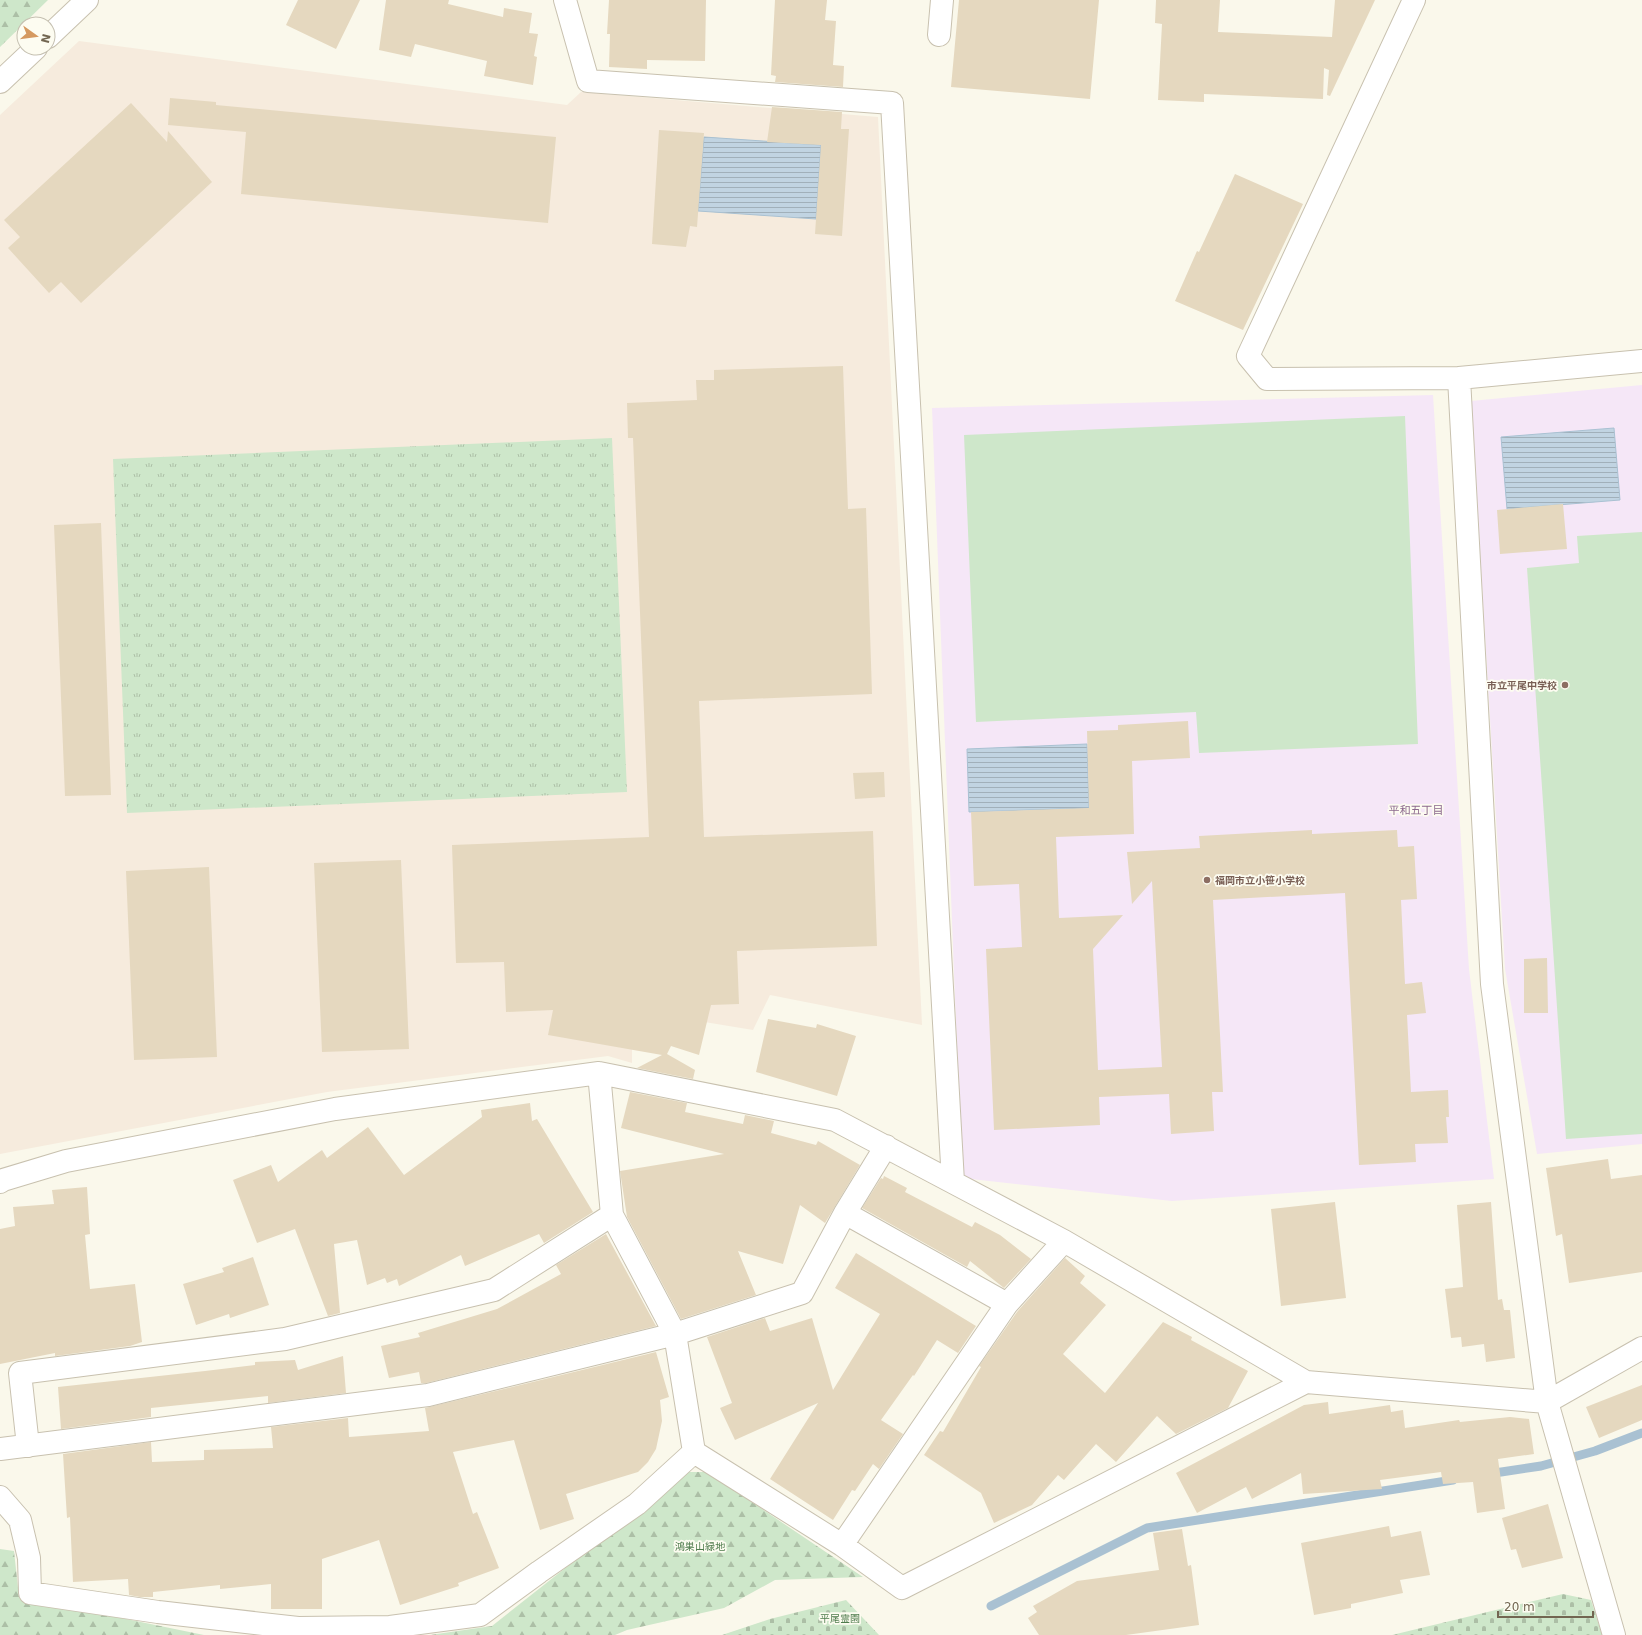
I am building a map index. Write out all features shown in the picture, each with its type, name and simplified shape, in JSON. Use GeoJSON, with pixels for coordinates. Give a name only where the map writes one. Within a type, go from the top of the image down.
{"type":"FeatureCollection","features":[{"type":"Feature","properties":{"kind":"street"},"geometry":{"type":"LineString","coordinates":[[56,29],[87,0]]}},
{"type":"Feature","properties":{"kind":"street"},"geometry":{"type":"LineString","coordinates":[[563,0],[588,81],[892,104],[953,1182]]}},
{"type":"Feature","properties":{"kind":"street"},"geometry":{"type":"LineString","coordinates":[[939,35],[942,0]]}},
{"type":"Feature","properties":{"kind":"street"},"geometry":{"type":"LineString","coordinates":[[1414,0],[1248,356],[1267,379],[1458,378],[1642,361]]}},
{"type":"Feature","properties":{"kind":"street"},"geometry":{"type":"LineString","coordinates":[[0,82],[28,56]]}},
{"type":"Feature","properties":{"kind":"street"},"geometry":{"type":"LineString","coordinates":[[1458,378],[1492,984],[1547,1402],[1614,1635]]}},
{"type":"Feature","properties":{"kind":"street"},"geometry":{"type":"LineString","coordinates":[[1,1180],[66,1161],[335,1109],[599,1072],[835,1120],[1064,1240],[1306,1382],[1547,1402],[1642,1348]]}},
{"type":"Feature","properties":{"kind":"street"},"geometry":{"type":"LineString","coordinates":[[599,1072],[612,1215],[675,1334],[694,1452],[842,1545],[902,1588],[1306,1382]]}},
{"type":"Feature","properties":{"kind":"street"},"geometry":{"type":"LineString","coordinates":[[0,1449],[428,1395],[675,1334],[802,1292],[845,1213],[886,1146]]}},
{"type":"Feature","properties":{"kind":"street"},"geometry":{"type":"LineString","coordinates":[[845,1213],[1007,1304]]}},
{"type":"Feature","properties":{"kind":"street"},"geometry":{"type":"LineString","coordinates":[[28,1446],[20,1373],[285,1340],[494,1290],[612,1215]]}},
{"type":"Feature","properties":{"kind":"street"},"geometry":{"type":"LineString","coordinates":[[842,1545],[1007,1304],[1064,1240]]}},
{"type":"Feature","properties":{"kind":"street"},"geometry":{"type":"LineString","coordinates":[[0,1497],[20,1520],[29,1558],[30,1593],[158,1612],[298,1628],[390,1627],[480,1615],[637,1504],[694,1452]]}},
{"type":"Feature","properties":{"kind":"shaded area"},"geometry":{"type":"Polygon","coordinates":[[[79,41],[567,105],[581,92],[878,117],[922,1025],[770,995],[753,1030],[632,1010],[632,1063],[608,1056],[327,1092],[0,1154],[0,115],[79,41]]]}},
{"type":"Feature","properties":{"kind":"shaded area","name":"市立平尾中学校"},"geometry":{"type":"Polygon","coordinates":[[[1642,385],[1642,1144],[1537,1154],[1505,969],[1471,401],[1642,385]]]}},
{"type":"Feature","properties":{"kind":"shaded area","name":"福岡市立小笹小学校"},"geometry":{"type":"Polygon","coordinates":[[[1433,395],[1469,969],[1494,1179],[1172,1201],[962,1178],[932,408],[1433,395]]]}},
{"type":"Feature","properties":{"kind":"green space"},"geometry":{"type":"Polygon","coordinates":[[[0,0],[48,0],[32,16],[16,16],[16,31],[0,47],[0,0]]]}},
{"type":"Feature","properties":{"kind":"green space"},"geometry":{"type":"Polygon","coordinates":[[[1405,416],[1418,744],[1199,753],[1196,712],[976,722],[964,435],[1405,416]]]}},
{"type":"Feature","properties":{"kind":"green space"},"geometry":{"type":"Polygon","coordinates":[[[612,438],[627,792],[127,813],[113,459],[612,438]]]}},
{"type":"Feature","properties":{"kind":"green space"},"geometry":{"type":"Polygon","coordinates":[[[1642,532],[1642,1134],[1566,1139],[1527,568],[1579,563],[1577,536],[1642,532]]]}},
{"type":"Feature","properties":{"kind":"green space","name":"鴻巣山緑地"},"geometry":{"type":"Polygon","coordinates":[[[687,1472],[707,1472],[863,1577],[775,1580],[724,1608],[627,1630],[615,1635],[430,1635],[492,1626],[687,1472]]]}},
{"type":"Feature","properties":{"kind":"green space"},"geometry":{"type":"Polygon","coordinates":[[[0,1549],[14,1551],[19,1597],[204,1635],[0,1635],[0,1549]]]}},
{"type":"Feature","properties":{"kind":"green space"},"geometry":{"type":"Polygon","coordinates":[[[1563,1594],[1591,1600],[1602,1635],[1392,1635],[1563,1594]]]}},
{"type":"Feature","properties":{"kind":"green space","name":"平尾霊園"},"geometry":{"type":"Polygon","coordinates":[[[846,1600],[879,1635],[722,1635],[770,1619],[846,1600]]]}},
{"type":"Feature","properties":{"kind":"water"},"geometry":{"type":"Polygon","coordinates":[[[704,137],[821,145],[816,219],[698,211],[704,137]]]}},
{"type":"Feature","properties":{"kind":"water"},"geometry":{"type":"Polygon","coordinates":[[[1614,428],[1620,500],[1507,509],[1501,437],[1614,428]]]}},
{"type":"Feature","properties":{"kind":"water"},"geometry":{"type":"Polygon","coordinates":[[[1087,744],[1089,808],[969,812],[967,749],[1087,744]]]}},
{"type":"Feature","properties":{"kind":"building"},"geometry":{"type":"Polygon","coordinates":[[[298,0],[360,0],[336,49],[286,25],[298,0]]]}},
{"type":"Feature","properties":{"kind":"building"},"geometry":{"type":"Polygon","coordinates":[[[386,0],[449,0],[448,4],[503,17],[504,8],[532,13],[529,33],[538,34],[534,56],[537,57],[533,85],[484,76],[487,61],[415,44],[411,57],[379,50],[386,0]]]}},
{"type":"Feature","properties":{"kind":"building"},"geometry":{"type":"Polygon","coordinates":[[[609,0],[706,0],[705,61],[647,60],[647,69],[609,67],[610,34],[607,34],[609,0]]]}},
{"type":"Feature","properties":{"kind":"building"},"geometry":{"type":"Polygon","coordinates":[[[775,0],[827,0],[825,20],[836,21],[833,65],[844,66],[843,87],[775,82],[776,76],[771,75],[775,0]]]}},
{"type":"Feature","properties":{"kind":"building"},"geometry":{"type":"Polygon","coordinates":[[[959,0],[1099,0],[1090,99],[951,87],[959,0]]]}},
{"type":"Feature","properties":{"kind":"building"},"geometry":{"type":"Polygon","coordinates":[[[1156,0],[1220,0],[1218,32],[1332,37],[1335,0],[1375,0],[1330,96],[1327,95],[1329,70],[1324,68],[1323,99],[1204,94],[1204,102],[1158,100],[1162,24],[1155,23],[1156,0]]]}},
{"type":"Feature","properties":{"kind":"building"},"geometry":{"type":"Polygon","coordinates":[[[170,98],[216,102],[216,105],[556,137],[548,223],[241,194],[246,132],[168,125],[170,98]]]}},
{"type":"Feature","properties":{"kind":"building"},"geometry":{"type":"Polygon","coordinates":[[[131,103],[167,142],[168,131],[212,182],[81,303],[61,282],[49,293],[8,248],[20,237],[4,220],[131,103]]]}},
{"type":"Feature","properties":{"kind":"building"},"geometry":{"type":"Polygon","coordinates":[[[772,107],[842,112],[841,129],[849,129],[842,236],[815,234],[821,145],[767,142],[772,107]]]}},
{"type":"Feature","properties":{"kind":"building"},"geometry":{"type":"Polygon","coordinates":[[[659,130],[704,133],[697,227],[690,226],[686,247],[652,244],[659,130]]]}},
{"type":"Feature","properties":{"kind":"building"},"geometry":{"type":"Polygon","coordinates":[[[1235,174],[1303,204],[1243,330],[1175,301],[1197,251],[1199,252],[1235,174]]]}},
{"type":"Feature","properties":{"kind":"building"},"geometry":{"type":"Polygon","coordinates":[[[843,366],[848,509],[866,508],[872,694],[699,701],[704,837],[873,831],[877,946],[737,951],[739,1004],[711,1005],[699,1055],[671,1046],[667,1054],[695,1070],[693,1079],[637,1068],[662,1055],[548,1035],[553,1010],[506,1012],[504,962],[456,963],[452,845],[649,837],[633,438],[628,438],[627,403],[697,400],[696,380],[714,380],[714,370],[843,366]]]}},
{"type":"Feature","properties":{"kind":"building"},"geometry":{"type":"Polygon","coordinates":[[[1563,504],[1567,549],[1500,554],[1497,510],[1563,504]]]}},
{"type":"Feature","properties":{"kind":"building"},"geometry":{"type":"Polygon","coordinates":[[[101,523],[111,795],[65,796],[54,525],[101,523]]]}},
{"type":"Feature","properties":{"kind":"building"},"geometry":{"type":"Polygon","coordinates":[[[1188,721],[1190,758],[1132,761],[1134,834],[1056,837],[1059,918],[1123,915],[1093,949],[1098,1070],[1162,1067],[1152,881],[1132,904],[1127,852],[1200,848],[1199,836],[1312,830],[1312,834],[1397,830],[1398,847],[1414,846],[1417,899],[1401,900],[1405,984],[1422,982],[1426,1013],[1407,1015],[1411,1092],[1448,1090],[1449,1117],[1446,1117],[1448,1143],[1415,1144],[1416,1162],[1359,1165],[1345,893],[1213,900],[1223,1092],[1212,1092],[1214,1131],[1171,1134],[1169,1094],[1099,1097],[1100,1125],[994,1130],[986,949],[1022,947],[1019,884],[974,886],[971,812],[1089,808],[1087,731],[1118,730],[1118,725],[1188,721]]]}},
{"type":"Feature","properties":{"kind":"building"},"geometry":{"type":"Polygon","coordinates":[[[884,772],[885,797],[855,799],[853,773],[884,772]]]}},
{"type":"Feature","properties":{"kind":"building"},"geometry":{"type":"Polygon","coordinates":[[[401,860],[409,1049],[322,1052],[314,863],[401,860]]]}},
{"type":"Feature","properties":{"kind":"building"},"geometry":{"type":"Polygon","coordinates":[[[209,867],[217,1057],[134,1060],[126,871],[209,867]]]}},
{"type":"Feature","properties":{"kind":"building"},"geometry":{"type":"Polygon","coordinates":[[[1547,958],[1548,1013],[1524,1013],[1524,959],[1547,958]]]}},
{"type":"Feature","properties":{"kind":"building"},"geometry":{"type":"Polygon","coordinates":[[[768,1019],[816,1028],[817,1024],[856,1036],[837,1096],[756,1072],[768,1019]]]}},
{"type":"Feature","properties":{"kind":"building"},"geometry":{"type":"Polygon","coordinates":[[[630,1092],[687,1103],[685,1112],[743,1124],[745,1115],[774,1121],[771,1133],[816,1145],[818,1141],[860,1165],[825,1223],[800,1205],[783,1264],[738,1251],[756,1295],[681,1319],[627,1217],[620,1171],[724,1154],[621,1128],[630,1092]]]}},
{"type":"Feature","properties":{"kind":"building"},"geometry":{"type":"Polygon","coordinates":[[[530,1103],[532,1121],[537,1119],[593,1212],[544,1243],[539,1234],[465,1266],[461,1255],[399,1286],[397,1279],[387,1283],[385,1278],[367,1285],[357,1240],[334,1244],[340,1313],[328,1316],[295,1229],[257,1243],[233,1180],[271,1165],[278,1182],[322,1150],[327,1158],[368,1127],[404,1175],[482,1117],[481,1110],[530,1103]]]}},
{"type":"Feature","properties":{"kind":"building"},"geometry":{"type":"Polygon","coordinates":[[[1608,1159],[1611,1179],[1642,1175],[1642,1272],[1569,1283],[1562,1234],[1556,1236],[1546,1168],[1608,1159]]]}},
{"type":"Feature","properties":{"kind":"building"},"geometry":{"type":"Polygon","coordinates":[[[884,1176],[907,1188],[905,1192],[972,1227],[975,1222],[1000,1235],[1031,1259],[1004,1288],[970,1261],[967,1267],[862,1208],[881,1178],[883,1179],[884,1176]]]}},
{"type":"Feature","properties":{"kind":"building"},"geometry":{"type":"Polygon","coordinates":[[[87,1187],[90,1234],[85,1235],[90,1289],[135,1284],[142,1342],[130,1346],[55,1356],[55,1353],[0,1364],[0,1229],[15,1226],[13,1207],[54,1204],[52,1190],[87,1187]]]}},
{"type":"Feature","properties":{"kind":"building"},"geometry":{"type":"Polygon","coordinates":[[[1335,1202],[1346,1298],[1281,1306],[1271,1209],[1335,1202]]]}},
{"type":"Feature","properties":{"kind":"building"},"geometry":{"type":"Polygon","coordinates":[[[1491,1202],[1498,1300],[1502,1299],[1504,1310],[1510,1310],[1515,1358],[1486,1362],[1484,1344],[1462,1347],[1461,1337],[1451,1338],[1445,1289],[1463,1287],[1457,1205],[1491,1202]]]}},
{"type":"Feature","properties":{"kind":"building"},"geometry":{"type":"Polygon","coordinates":[[[606,1234],[656,1326],[426,1383],[421,1383],[419,1372],[389,1378],[381,1346],[420,1337],[418,1333],[497,1309],[561,1274],[556,1265],[606,1234]]]}},
{"type":"Feature","properties":{"kind":"building"},"geometry":{"type":"Polygon","coordinates":[[[856,1253],[976,1326],[958,1353],[937,1340],[914,1376],[913,1375],[881,1420],[903,1434],[879,1469],[873,1464],[855,1491],[852,1490],[833,1520],[770,1479],[818,1403],[735,1440],[720,1408],[732,1403],[707,1337],[765,1318],[770,1331],[812,1318],[833,1390],[880,1314],[835,1288],[856,1253]]]}},
{"type":"Feature","properties":{"kind":"building"},"geometry":{"type":"Polygon","coordinates":[[[253,1257],[269,1305],[230,1318],[229,1314],[196,1325],[183,1284],[224,1272],[222,1268],[253,1257]]]}},
{"type":"Feature","properties":{"kind":"building"},"geometry":{"type":"Polygon","coordinates":[[[1065,1258],[1085,1276],[1080,1283],[1106,1305],[1063,1354],[1105,1393],[1163,1322],[1192,1337],[1191,1340],[1248,1371],[1228,1408],[1176,1434],[1157,1416],[1116,1462],[1096,1444],[1064,1480],[1058,1475],[1032,1505],[994,1523],[981,1493],[924,1455],[940,1431],[943,1432],[981,1367],[979,1366],[1017,1312],[1065,1258]]]}},
{"type":"Feature","properties":{"kind":"building"},"geometry":{"type":"Polygon","coordinates":[[[656,1352],[669,1397],[660,1400],[662,1421],[656,1449],[648,1462],[638,1472],[566,1494],[574,1519],[540,1530],[514,1440],[453,1452],[473,1514],[477,1512],[499,1568],[458,1583],[459,1586],[400,1605],[379,1540],[322,1559],[322,1609],[271,1609],[271,1584],[220,1589],[220,1585],[153,1592],[153,1597],[140,1597],[129,1595],[128,1579],[73,1582],[70,1517],[67,1518],[63,1454],[151,1442],[152,1462],[204,1460],[204,1450],[273,1448],[271,1427],[348,1418],[349,1437],[429,1431],[425,1408],[656,1352]]]}},
{"type":"Feature","properties":{"kind":"building"},"geometry":{"type":"Polygon","coordinates":[[[343,1356],[346,1393],[268,1403],[268,1396],[151,1408],[151,1417],[61,1429],[58,1387],[255,1365],[255,1362],[295,1360],[298,1370],[343,1356]]]}},
{"type":"Feature","properties":{"kind":"building"},"geometry":{"type":"Polygon","coordinates":[[[1642,1385],[1642,1420],[1599,1438],[1586,1407],[1642,1385]]]}},
{"type":"Feature","properties":{"kind":"building"},"geometry":{"type":"Polygon","coordinates":[[[1328,1402],[1329,1414],[1390,1405],[1391,1412],[1403,1410],[1405,1428],[1459,1420],[1460,1422],[1510,1417],[1529,1419],[1534,1454],[1498,1459],[1505,1509],[1477,1513],[1473,1482],[1443,1484],[1441,1472],[1380,1480],[1382,1489],[1303,1494],[1301,1473],[1252,1499],[1246,1487],[1197,1513],[1176,1473],[1304,1405],[1328,1402]]]}},
{"type":"Feature","properties":{"kind":"building"},"geometry":{"type":"Polygon","coordinates":[[[1548,1504],[1563,1558],[1522,1568],[1516,1549],[1511,1550],[1502,1518],[1548,1504]]]}},
{"type":"Feature","properties":{"kind":"building"},"geometry":{"type":"Polygon","coordinates":[[[1389,1526],[1391,1537],[1421,1531],[1430,1575],[1400,1580],[1403,1593],[1351,1604],[1351,1608],[1314,1615],[1301,1543],[1389,1526]]]}},
{"type":"Feature","properties":{"kind":"building"},"geometry":{"type":"Polygon","coordinates":[[[1182,1529],[1188,1566],[1191,1565],[1199,1625],[1126,1635],[1039,1635],[1028,1618],[1037,1612],[1033,1606],[1077,1581],[1159,1570],[1153,1533],[1182,1529]]]}},
{"type":"Feature","properties":{"kind":"waterway"},"geometry":{"type":"LineString","coordinates":[[1488,1474],[1541,1466],[1595,1451],[1642,1433]]}},
{"type":"Feature","properties":{"kind":"waterway"},"geometry":{"type":"LineString","coordinates":[[991,1606],[1147,1528],[1453,1480]]}},
{"type":"Feature","properties":{"kind":"place","name":"市立平尾中学校"},"geometry":{"type":"Point","coordinates":[1565,685]}},
{"type":"Feature","properties":{"kind":"place","name":"福岡市立小笹小学校"},"geometry":{"type":"Point","coordinates":[1207,880]}},
{"type":"Feature","properties":{"kind":"district","name":"平和五丁目"},"geometry":{"type":"Point","coordinates":[1416,810]}}]}
